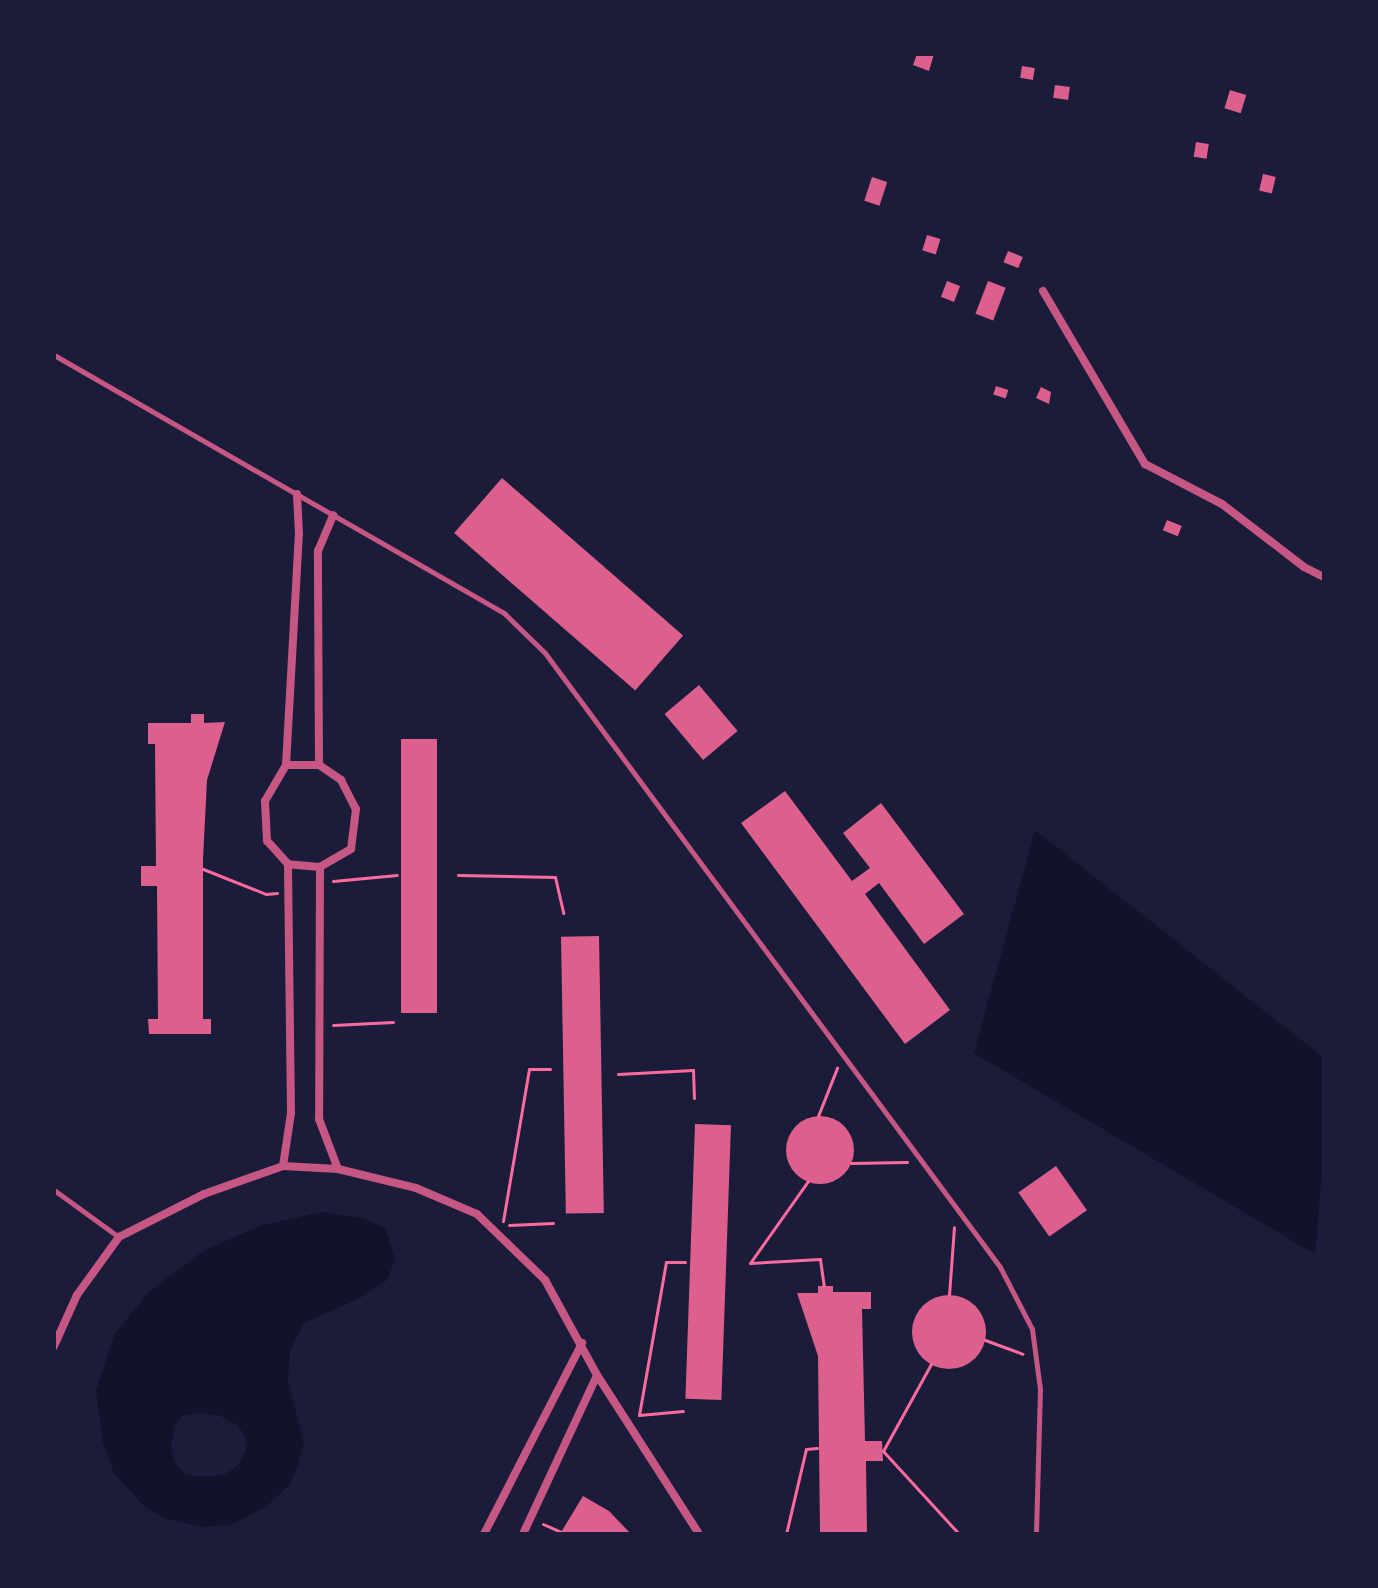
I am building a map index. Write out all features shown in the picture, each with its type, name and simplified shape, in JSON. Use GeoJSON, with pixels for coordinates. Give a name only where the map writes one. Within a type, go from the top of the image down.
{"type":"FeatureCollection","features":[{"type":"Feature","properties":{"kind":"street"},"geometry":{"type":"LineString","coordinates":[[1043,291],[1145,464],[1222,504],[1304,567],[1324,577]]}},
{"type":"Feature","properties":{"kind":"street"},"geometry":{"type":"LineString","coordinates":[[283,1166],[291,1113],[288,864],[267,841],[265,801],[286,765],[299,534],[297,494]]}},
{"type":"Feature","properties":{"kind":"street"},"geometry":{"type":"LineString","coordinates":[[319,765],[318,551],[333,515]]}},
{"type":"Feature","properties":{"kind":"street"},"geometry":{"type":"LineString","coordinates":[[286,765],[319,765],[341,780],[356,809],[351,849],[320,867],[288,864]]}},
{"type":"Feature","properties":{"kind":"street"},"geometry":{"type":"LineString","coordinates":[[320,867],[319,1119],[338,1169]]}},
{"type":"Feature","properties":{"kind":"street"},"geometry":{"type":"LineString","coordinates":[[55,1343],[77,1295],[119,1237],[204,1194],[283,1166],[338,1169],[416,1188],[477,1214],[545,1280],[597,1375],[699,1534]]}},
{"type":"Feature","properties":{"kind":"street"},"geometry":{"type":"LineString","coordinates":[[484,1534],[582,1343]]}},
{"type":"Feature","properties":{"kind":"street"},"geometry":{"type":"LineString","coordinates":[[523,1534],[597,1375]]}},
{"type":"Feature","properties":{"kind":"lane"},"geometry":{"type":"LineString","coordinates":[[54,355],[504,613],[545,653],[1000,1267],[1032,1329],[1040,1389],[1036,1534]]}},
{"type":"Feature","properties":{"kind":"lane"},"geometry":{"type":"LineString","coordinates":[[54,1190],[119,1237]]}},
{"type":"Feature","properties":{"kind":"path"},"geometry":{"type":"LineString","coordinates":[[203,869],[266,894],[289,893]]}},
{"type":"Feature","properties":{"kind":"path"},"geometry":{"type":"LineString","coordinates":[[320,882],[397,875]]}},
{"type":"Feature","properties":{"kind":"path"},"geometry":{"type":"LineString","coordinates":[[458,875],[555,877],[563,913]]}},
{"type":"Feature","properties":{"kind":"path"},"geometry":{"type":"LineString","coordinates":[[320,1026],[393,1022]]}},
{"type":"Feature","properties":{"kind":"path"},"geometry":{"type":"LineString","coordinates":[[818,1116],[843,1055]]}},
{"type":"Feature","properties":{"kind":"path"},"geometry":{"type":"LineString","coordinates":[[550,1069],[529,1069],[503,1225],[553,1223]]}},
{"type":"Feature","properties":{"kind":"path"},"geometry":{"type":"LineString","coordinates":[[618,1074],[693,1070],[694,1098]]}},
{"type":"Feature","properties":{"kind":"path"},"geometry":{"type":"LineString","coordinates":[[851,1163],[921,1161]]}},
{"type":"Feature","properties":{"kind":"path"},"geometry":{"type":"LineString","coordinates":[[808,1181],[750,1263],[820,1259],[824,1286]]}},
{"type":"Feature","properties":{"kind":"path"},"geometry":{"type":"LineString","coordinates":[[949,1295],[955,1207]]}},
{"type":"Feature","properties":{"kind":"path"},"geometry":{"type":"LineString","coordinates":[[683,1411],[639,1415],[666,1262],[685,1262]]}},
{"type":"Feature","properties":{"kind":"path"},"geometry":{"type":"LineString","coordinates":[[985,1340],[1036,1359]]}},
{"type":"Feature","properties":{"kind":"path"},"geometry":{"type":"LineString","coordinates":[[931,1364],[883,1451],[959,1534]]}},
{"type":"Feature","properties":{"kind":"path"},"geometry":{"type":"LineString","coordinates":[[786,1534],[806,1449],[817,1448]]}},
{"type":"Feature","properties":{"kind":"path"},"geometry":{"type":"LineString","coordinates":[[530,1519],[561,1532]]}},
{"type":"Feature","properties":{"kind":"shaded area"},"geometry":{"type":"Polygon","coordinates":[[[1035,830],[1324,1058],[1324,1148],[1315,1254],[974,1053],[1035,830]]]}},
{"type":"Feature","properties":{"kind":"shaded area"},"geometry":{"type":"Polygon","coordinates":[[[321,1212],[363,1218],[386,1229],[395,1260],[387,1280],[360,1298],[304,1323],[290,1351],[288,1381],[304,1443],[289,1485],[267,1506],[231,1525],[201,1527],[164,1518],[144,1506],[114,1473],[103,1442],[96,1391],[114,1335],[150,1291],[205,1250],[260,1226],[321,1212]],[[196,1413],[182,1416],[174,1426],[171,1447],[175,1463],[185,1474],[201,1477],[225,1475],[238,1465],[247,1448],[244,1434],[237,1425],[219,1415],[196,1413]]]}},
{"type":"Feature","properties":{"kind":"building"},"geometry":{"type":"Polygon","coordinates":[[[917,54],[934,54],[929,71],[913,65],[917,54]]]}},
{"type":"Feature","properties":{"kind":"building"},"geometry":{"type":"Polygon","coordinates":[[[1022,66],[1035,68],[1033,80],[1020,78],[1022,66]]]}},
{"type":"Feature","properties":{"kind":"building"},"geometry":{"type":"Polygon","coordinates":[[[1055,85],[1070,87],[1068,100],[1053,98],[1055,85]]]}},
{"type":"Feature","properties":{"kind":"building"},"geometry":{"type":"Polygon","coordinates":[[[1230,90],[1246,95],[1241,113],[1224,108],[1230,90]]]}},
{"type":"Feature","properties":{"kind":"building"},"geometry":{"type":"Polygon","coordinates":[[[1196,142],[1209,144],[1206,159],[1194,157],[1196,142]]]}},
{"type":"Feature","properties":{"kind":"building"},"geometry":{"type":"Polygon","coordinates":[[[1263,174],[1276,177],[1272,193],[1259,191],[1263,174]]]}},
{"type":"Feature","properties":{"kind":"building"},"geometry":{"type":"Polygon","coordinates":[[[872,177],[887,182],[879,206],[864,201],[872,177]]]}},
{"type":"Feature","properties":{"kind":"building"},"geometry":{"type":"Polygon","coordinates":[[[927,235],[940,239],[936,254],[922,250],[927,235]]]}},
{"type":"Feature","properties":{"kind":"building"},"geometry":{"type":"Polygon","coordinates":[[[1008,251],[1023,257],[1018,268],[1004,262],[1008,251]]]}},
{"type":"Feature","properties":{"kind":"building"},"geometry":{"type":"Polygon","coordinates":[[[947,281],[960,286],[954,302],[941,297],[947,281]]]}},
{"type":"Feature","properties":{"kind":"building"},"geometry":{"type":"Polygon","coordinates":[[[988,281],[1006,288],[993,320],[975,314],[988,281]]]}},
{"type":"Feature","properties":{"kind":"building"},"geometry":{"type":"Polygon","coordinates":[[[996,386],[1008,390],[1006,399],[993,395],[996,386]]]}},
{"type":"Feature","properties":{"kind":"building"},"geometry":{"type":"Polygon","coordinates":[[[1041,387],[1051,392],[1049,404],[1036,398],[1041,387]]]}},
{"type":"Feature","properties":{"kind":"building"},"geometry":{"type":"Polygon","coordinates":[[[502,478],[683,635],[635,691],[454,533],[502,478]]]}},
{"type":"Feature","properties":{"kind":"building"},"geometry":{"type":"Polygon","coordinates":[[[1167,520],[1182,526],[1178,536],[1163,530],[1167,520]]]}},
{"type":"Feature","properties":{"kind":"building"},"geometry":{"type":"Polygon","coordinates":[[[699,685],[738,731],[703,760],[665,714],[699,685]]]}},
{"type":"Feature","properties":{"kind":"building"},"geometry":{"type":"Polygon","coordinates":[[[191,714],[204,714],[204,723],[225,722],[207,780],[203,860],[203,1019],[211,1019],[211,1034],[149,1034],[148,1019],[158,1019],[157,886],[141,886],[141,866],[156,866],[155,744],[148,744],[148,723],[191,723],[191,714]]]}},
{"type":"Feature","properties":{"kind":"building"},"geometry":{"type":"Polygon","coordinates":[[[401,739],[437,739],[437,1013],[401,1013],[401,739]]]}},
{"type":"Feature","properties":{"kind":"building"},"geometry":{"type":"Polygon","coordinates":[[[785,791],[852,881],[870,868],[843,833],[881,803],[964,914],[924,944],[879,883],[865,894],[950,1010],[905,1044],[741,823],[785,791]]]}},
{"type":"Feature","properties":{"kind":"building"},"geometry":{"type":"Polygon","coordinates":[[[599,936],[604,1213],[566,1214],[561,937],[599,936]]]}},
{"type":"Feature","properties":{"kind":"building"},"geometry":{"type":"Polygon","coordinates":[[[820,1116],[844,1126],[854,1150],[844,1174],[820,1184],[796,1174],[786,1150],[796,1126],[820,1116]]]}},
{"type":"Feature","properties":{"kind":"building"},"geometry":{"type":"Polygon","coordinates":[[[695,1124],[731,1125],[721,1400],[685,1399],[695,1124]]]}},
{"type":"Feature","properties":{"kind":"building"},"geometry":{"type":"Polygon","coordinates":[[[1056,1166],[1087,1210],[1049,1237],[1018,1192],[1056,1166]]]}},
{"type":"Feature","properties":{"kind":"building"},"geometry":{"type":"Polygon","coordinates":[[[818,1286],[833,1286],[833,1292],[871,1292],[871,1309],[862,1309],[865,1441],[882,1441],[883,1461],[866,1461],[867,1534],[820,1534],[818,1356],[797,1293],[818,1293],[818,1286]]]}},
{"type":"Feature","properties":{"kind":"building"},"geometry":{"type":"Polygon","coordinates":[[[949,1295],[963,1298],[975,1306],[983,1318],[986,1332],[983,1346],[975,1358],[963,1366],[949,1369],[935,1366],[923,1358],[915,1346],[912,1332],[915,1318],[923,1306],[935,1298],[949,1295]]]}},
{"type":"Feature","properties":{"kind":"building"},"geometry":{"type":"Polygon","coordinates":[[[583,1496],[609,1511],[631,1534],[560,1534],[583,1496]]]}}]}
